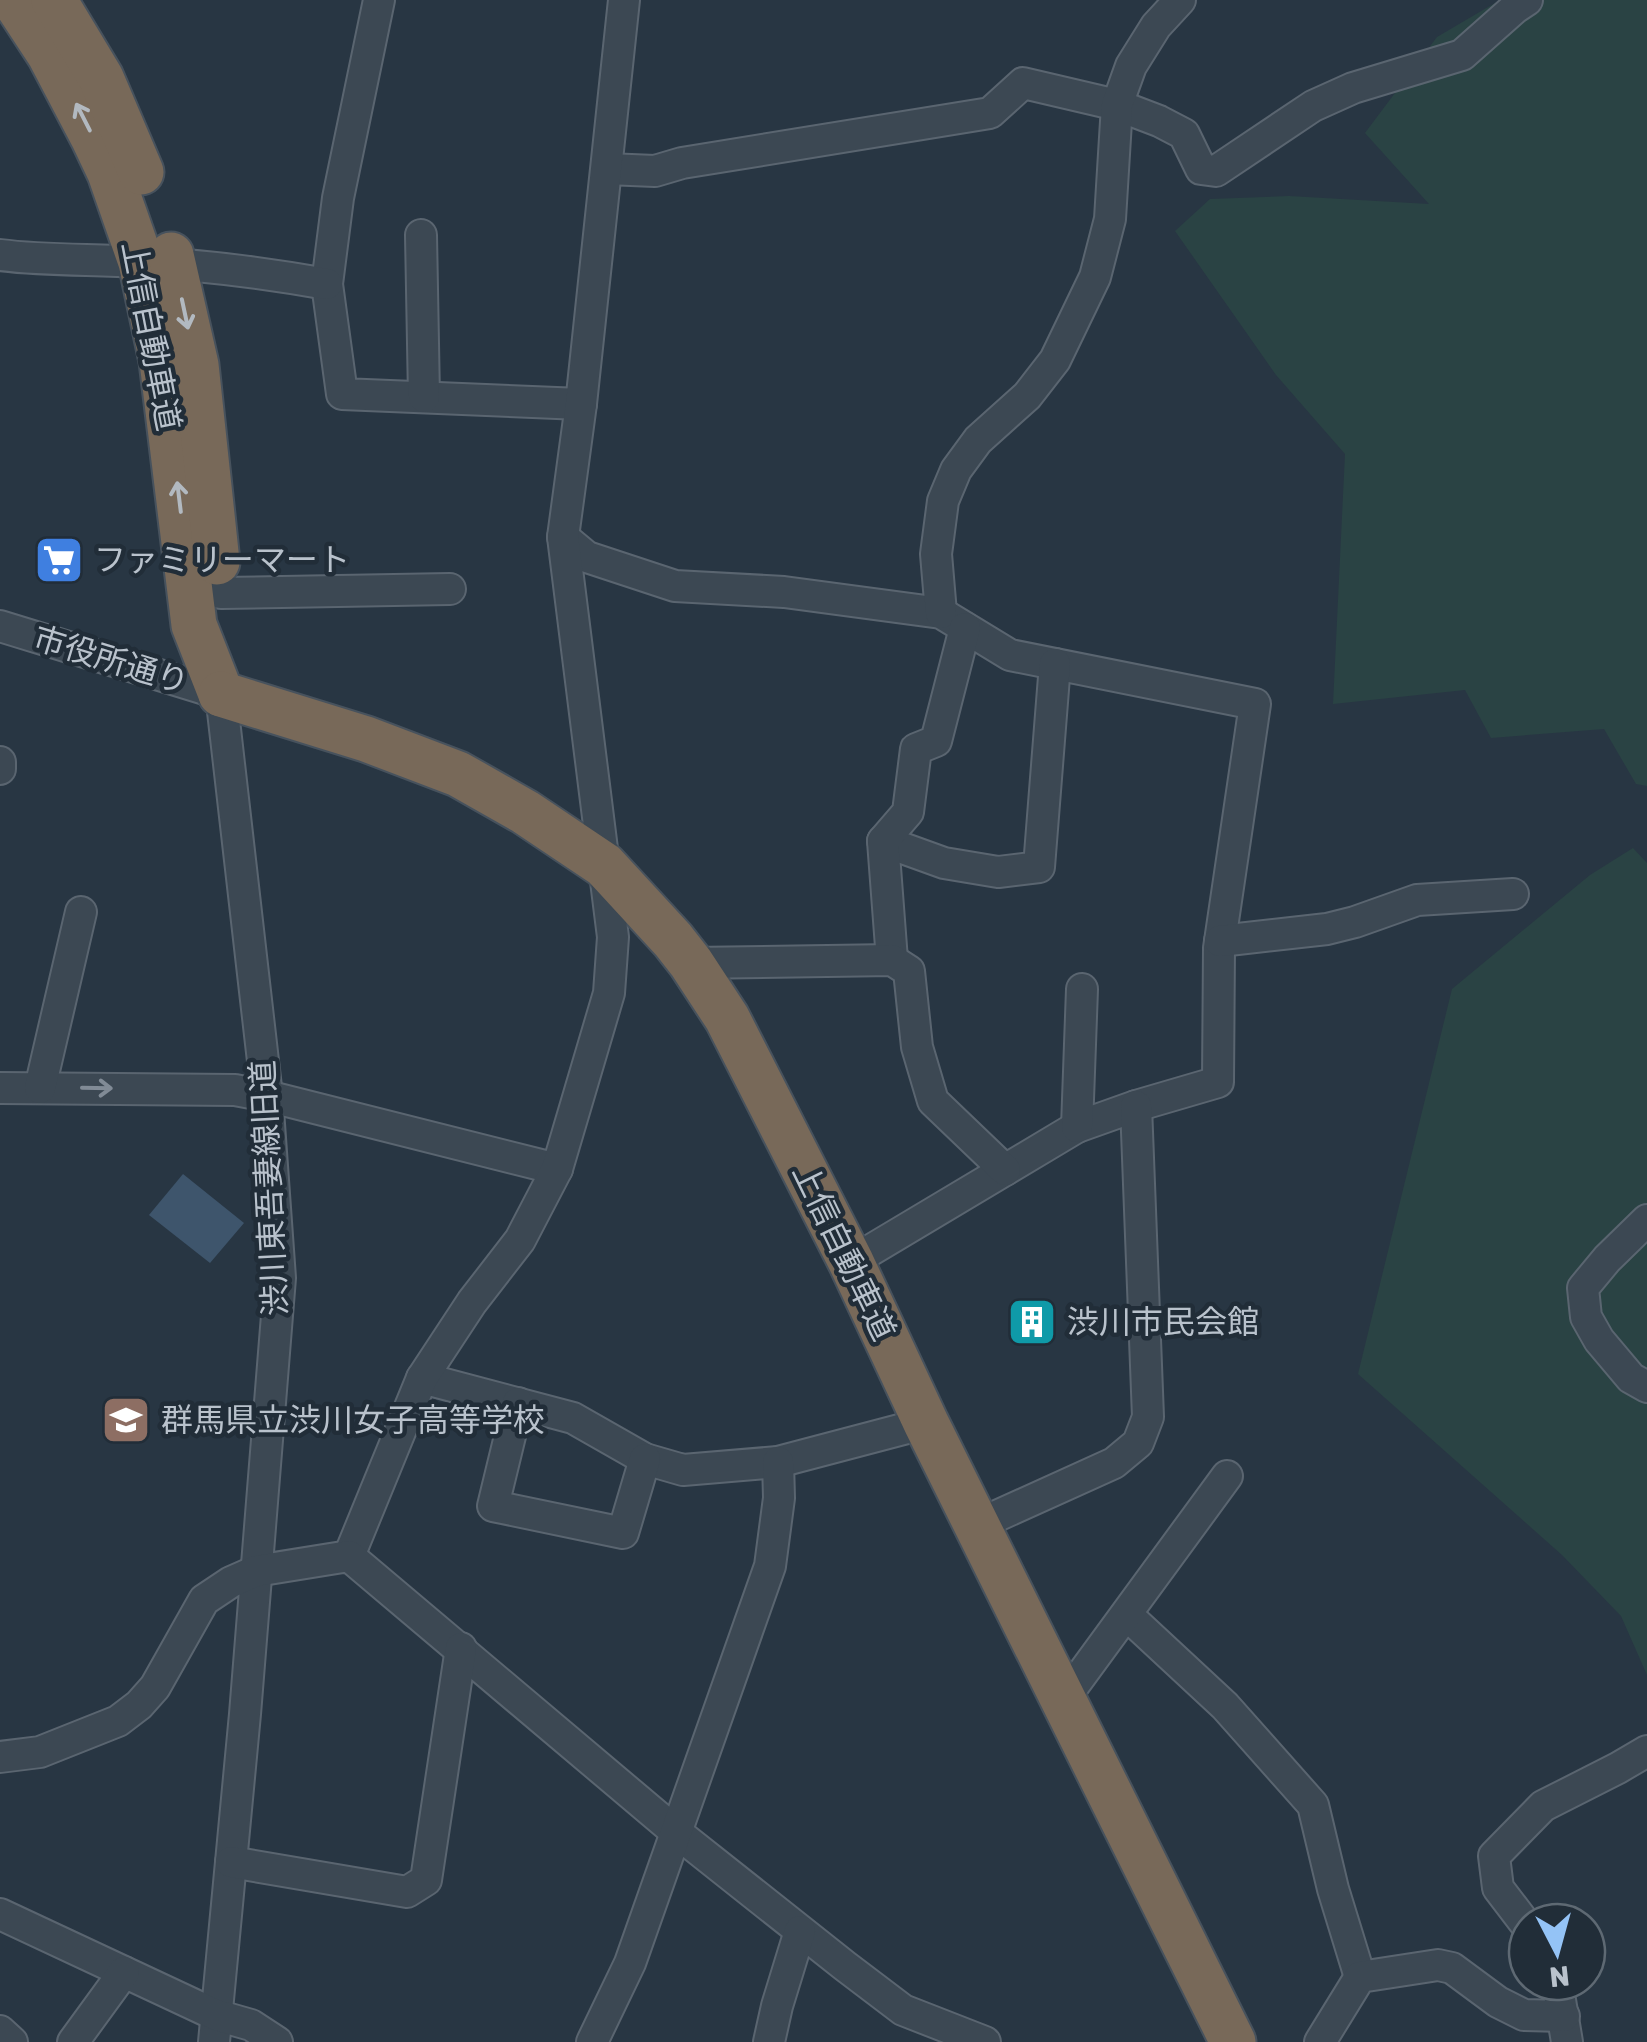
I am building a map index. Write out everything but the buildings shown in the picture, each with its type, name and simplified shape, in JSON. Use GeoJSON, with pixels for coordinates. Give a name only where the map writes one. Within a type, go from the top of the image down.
{"type":"FeatureCollection","features":[{"type":"Feature","properties":{"kind":"highway","name":"上信自動車道"},"geometry":{"type":"LineString","coordinates":[[14,0],[50,56],[158,263],[162,361],[194,625],[221,694]]}},
{"type":"Feature","properties":{"kind":"highway","name":"上信自動車道"},"geometry":{"type":"LineString","coordinates":[[54,0],[101,78],[132,149],[158,263],[196,365],[225,635],[221,694]]}},
{"type":"Feature","properties":{"kind":"highway","name":"上信自動車道"},"geometry":{"type":"LineString","coordinates":[[221,694],[366,739],[458,774],[525,812],[604,865],[691,963],[727,1018],[851,1262],[926,1424],[1234,2042]]}},
{"type":"Feature","properties":{"kind":"street"},"geometry":{"type":"LineString","coordinates":[[379,0],[338,198],[327,284],[342,394],[581,404]]}},
{"type":"Feature","properties":{"kind":"street"},"geometry":{"type":"LineString","coordinates":[[349,1556],[422,1378],[472,1302],[520,1240],[557,1169],[609,993],[612,937],[563,537],[608,169],[624,0]]}},
{"type":"Feature","properties":{"kind":"street"},"geometry":{"type":"LineString","coordinates":[[892,960],[883,841],[908,812],[916,750],[936,741],[953,620],[936,554],[943,501],[956,470],[978,440],[1026,396],[1055,360],[1096,276],[1110,219],[1118,105],[1131,66],[1156,26],[1180,0]]}},
{"type":"Feature","properties":{"kind":"street"},"geometry":{"type":"LineString","coordinates":[[608,169],[656,171],[682,163],[990,112],[1023,84],[1118,105],[1159,120],[1184,134],[1201,169],[1216,170],[1313,106],[1353,88],[1462,54],[1527,0]]}},
{"type":"Feature","properties":{"kind":"street"},"geometry":{"type":"LineString","coordinates":[[420,235],[424,397]]}},
{"type":"Feature","properties":{"kind":"street"},"geometry":{"type":"LineString","coordinates":[[0,255],[158,263],[327,284]]}},
{"type":"Feature","properties":{"kind":"street"},"geometry":{"type":"LineString","coordinates":[[563,537],[587,557],[675,586],[784,592],[953,620],[1010,656],[1255,704],[1220,941],[1218,1082],[1077,1126],[851,1262]]}},
{"type":"Feature","properties":{"kind":"street"},"geometry":{"type":"LineString","coordinates":[[221,593],[450,590]]}},
{"type":"Feature","properties":{"kind":"street","name":"市役所通り"},"geometry":{"type":"LineString","coordinates":[[0,626],[221,694]]}},
{"type":"Feature","properties":{"kind":"street"},"geometry":{"type":"LineString","coordinates":[[883,841],[944,864],[998,872],[1040,867],[1055,664]]}},
{"type":"Feature","properties":{"kind":"street","name":"渋川東吾妻線旧道"},"geometry":{"type":"LineString","coordinates":[[215,2029],[280,1278],[267,1096],[221,694]]}},
{"type":"Feature","properties":{"kind":"street"},"geometry":{"type":"LineString","coordinates":[[1220,941],[1327,929],[1418,900],[1513,894]]}},
{"type":"Feature","properties":{"kind":"street"},"geometry":{"type":"LineString","coordinates":[[40,1088],[80,912]]}},
{"type":"Feature","properties":{"kind":"street"},"geometry":{"type":"LineString","coordinates":[[691,963],[892,960],[909,971],[917,1047],[932,1101],[1005,1170]]}},
{"type":"Feature","properties":{"kind":"street"},"geometry":{"type":"LineString","coordinates":[[1077,1126],[1082,989]]}},
{"type":"Feature","properties":{"kind":"street"},"geometry":{"type":"LineString","coordinates":[[0,1088],[235,1090],[557,1169]]}},
{"type":"Feature","properties":{"kind":"street"},"geometry":{"type":"LineString","coordinates":[[977,1525],[1114,1463],[1138,1443],[1148,1416],[1136,1106]]}},
{"type":"Feature","properties":{"kind":"street"},"geometry":{"type":"LineString","coordinates":[[1647,1220],[1607,1258],[1583,1288],[1586,1316],[1599,1340],[1631,1378],[1647,1387]]}},
{"type":"Feature","properties":{"kind":"street"},"geometry":{"type":"LineString","coordinates":[[422,1378],[573,1418],[645,1459],[683,1470],[778,1462],[926,1424]]}},
{"type":"Feature","properties":{"kind":"street"},"geometry":{"type":"LineString","coordinates":[[518,1403],[493,1506],[623,1533],[645,1459]]}},
{"type":"Feature","properties":{"kind":"street"},"geometry":{"type":"LineString","coordinates":[[592,2042],[630,1963],[770,1566],[779,1498],[778,1462]]}},
{"type":"Feature","properties":{"kind":"street"},"geometry":{"type":"LineString","coordinates":[[1063,1700],[1227,1476]]}},
{"type":"Feature","properties":{"kind":"street"},"geometry":{"type":"LineString","coordinates":[[0,1757],[40,1752],[118,1721],[156,1687],[204,1600],[231,1582],[256,1571],[349,1556],[676,1832],[903,2010],[986,2042]]}},
{"type":"Feature","properties":{"kind":"street"},"geometry":{"type":"LineString","coordinates":[[1127,1615],[1225,1706],[1313,1805],[1360,1978]]}},
{"type":"Feature","properties":{"kind":"street"},"geometry":{"type":"LineString","coordinates":[[232,1862],[407,1892],[426,1880],[461,1648]]}},
{"type":"Feature","properties":{"kind":"street"},"geometry":{"type":"LineString","coordinates":[[1509,1902],[1498,1888],[1494,1856],[1543,1806],[1647,1751]]}},
{"type":"Feature","properties":{"kind":"street"},"geometry":{"type":"LineString","coordinates":[[0,1914],[124,1972],[215,2029],[251,2025],[277,2042]]}},
{"type":"Feature","properties":{"kind":"street"},"geometry":{"type":"LineString","coordinates":[[769,2042],[800,1931]]}},
{"type":"Feature","properties":{"kind":"street"},"geometry":{"type":"LineString","coordinates":[[1320,2042],[1360,1978],[1438,1965],[1452,1968],[1498,2002],[1566,2029]]}},
{"type":"Feature","properties":{"kind":"street"},"geometry":{"type":"LineString","coordinates":[[73,2042],[124,1972]]}},
{"type":"Feature","properties":{"kind":"street"},"geometry":{"type":"LineString","coordinates":[[1561,2002],[1566,2029]]}},
{"type":"Feature","properties":{"kind":"street"},"geometry":{"type":"LineString","coordinates":[[0,2031],[12,2042]]}},
{"type":"Feature","properties":{"kind":"green space"},"geometry":{"type":"Polygon","coordinates":[[[1500,0],[1647,0],[1647,786],[1636,784],[1604,729],[1491,738],[1465,690],[1333,704],[1345,454],[1276,375],[1175,231],[1210,199],[1289,196],[1429,204],[1365,133],[1437,37],[1500,0]]]}},
{"type":"Feature","properties":{"kind":"green space"},"geometry":{"type":"Polygon","coordinates":[[[1633,848],[1647,863],[1647,1675],[1621,1616],[1562,1555],[1358,1374],[1452,989],[1590,875],[1633,848]]]}},
{"type":"Feature","properties":{"kind":"water"},"geometry":{"type":"Polygon","coordinates":[[[183,1174],[244,1223],[210,1263],[149,1215],[183,1174]]]}},
{"type":"Feature","properties":{"kind":"place","name":"ファミリーマート"},"geometry":{"type":"Point","coordinates":[59,560]}},
{"type":"Feature","properties":{"kind":"place","name":"渋川市民会館"},"geometry":{"type":"Point","coordinates":[1032,1322]}},
{"type":"Feature","properties":{"kind":"place","name":"群馬県立渋川女子高等学校"},"geometry":{"type":"Point","coordinates":[126,1420]}}]}
